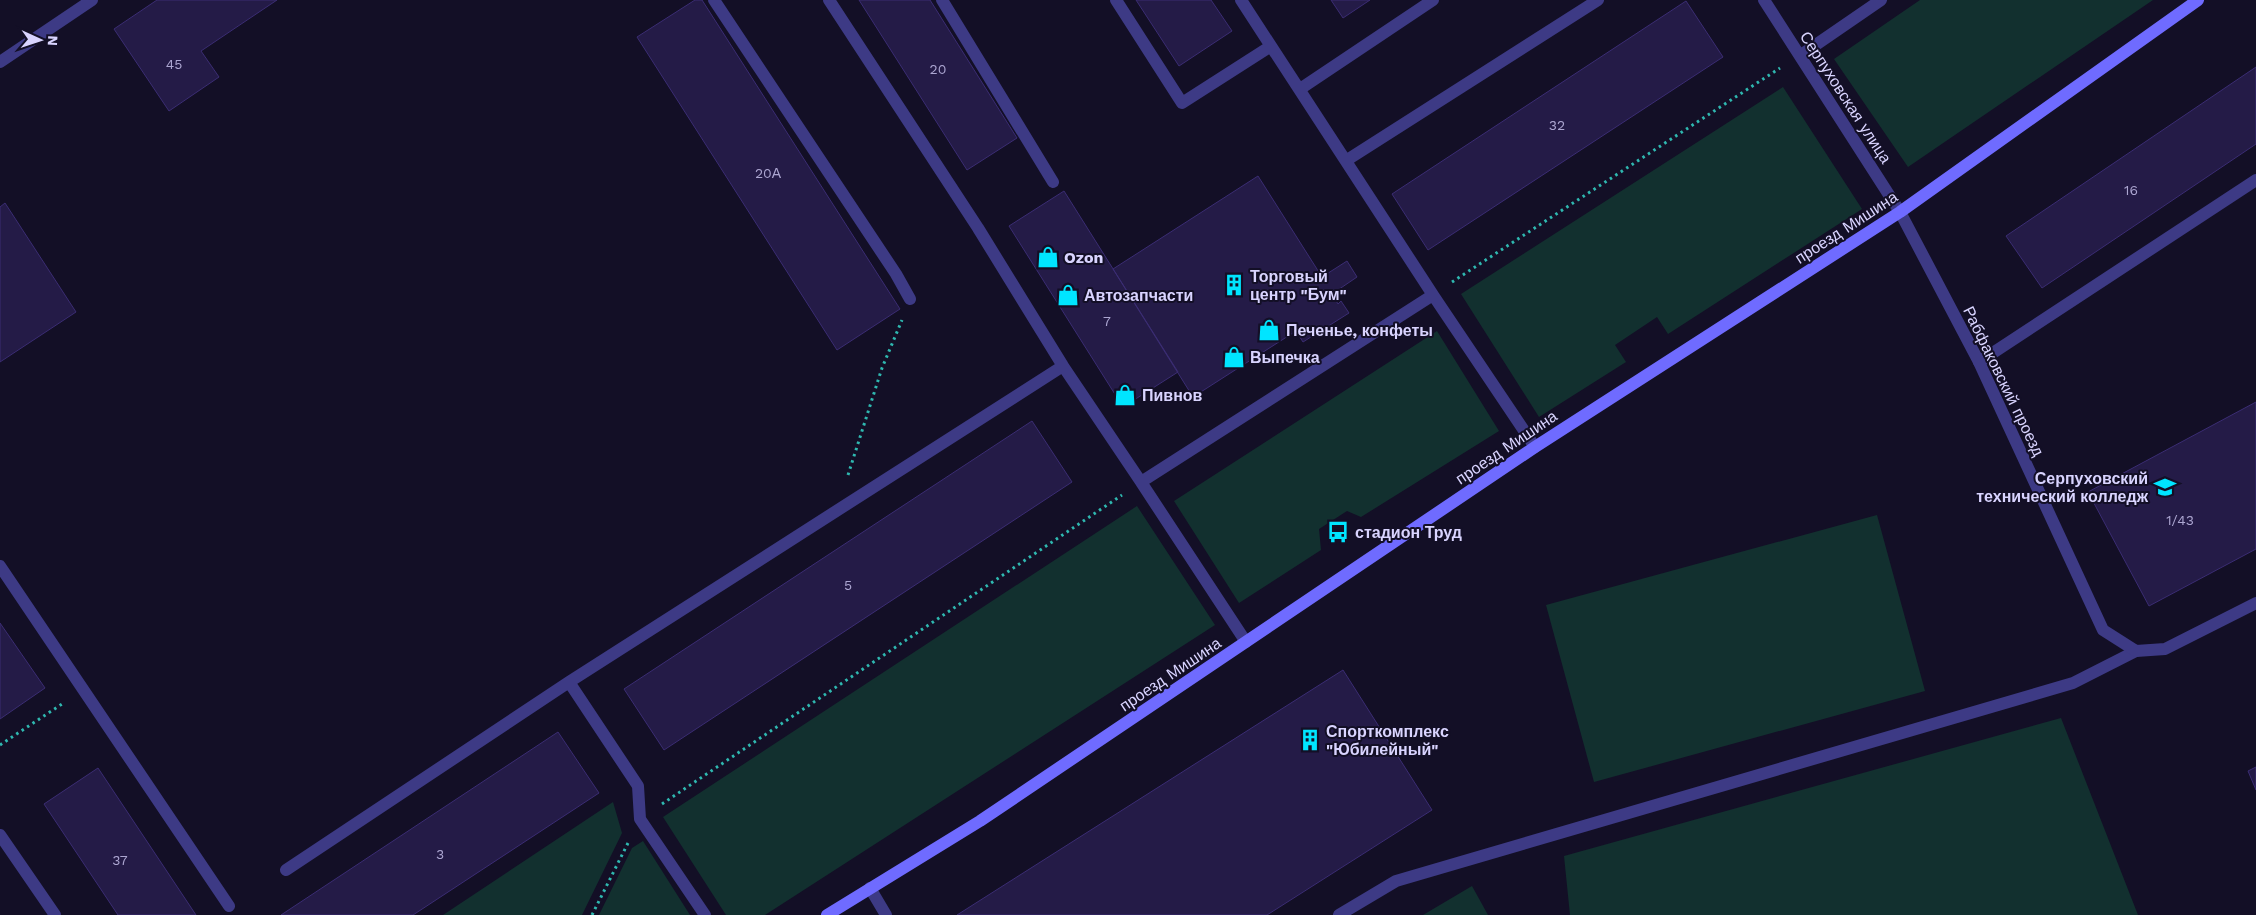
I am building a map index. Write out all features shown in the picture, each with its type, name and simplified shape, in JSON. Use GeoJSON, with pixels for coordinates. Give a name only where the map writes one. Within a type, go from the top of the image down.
{"type":"FeatureCollection","features":[{"type":"Feature","properties":{"kind":"main road","name":"проезд Мишина"},"geometry":{"type":"LineString","coordinates":[[827,915],[980,821],[1534,447],[1900,212],[2198,0]]}},
{"type":"Feature","properties":{"kind":"street"},"geometry":{"type":"LineString","coordinates":[[0,62],[92,0]]}},
{"type":"Feature","properties":{"kind":"street"},"geometry":{"type":"LineString","coordinates":[[714,0],[896,274],[910,299]]}},
{"type":"Feature","properties":{"kind":"street"},"geometry":{"type":"LineString","coordinates":[[829,0],[978,228],[1063,366],[1246,642]]}},
{"type":"Feature","properties":{"kind":"street"},"geometry":{"type":"LineString","coordinates":[[942,0],[1054,182]]}},
{"type":"Feature","properties":{"kind":"street"},"geometry":{"type":"LineString","coordinates":[[1116,0],[1182,103],[1271,46]]}},
{"type":"Feature","properties":{"kind":"street"},"geometry":{"type":"LineString","coordinates":[[1241,0],[1534,447]]}},
{"type":"Feature","properties":{"kind":"street"},"geometry":{"type":"LineString","coordinates":[[1300,89],[1433,0]]}},
{"type":"Feature","properties":{"kind":"street"},"geometry":{"type":"LineString","coordinates":[[1347,160],[1598,0]]}},
{"type":"Feature","properties":{"kind":"street","name":"Серпуховская улица"},"geometry":{"type":"LineString","coordinates":[[1764,0],[1900,212]]}},
{"type":"Feature","properties":{"kind":"street"},"geometry":{"type":"LineString","coordinates":[[1801,55],[1881,0]]}},
{"type":"Feature","properties":{"kind":"street"},"geometry":{"type":"LineString","coordinates":[[1979,362],[2256,180]]}},
{"type":"Feature","properties":{"kind":"street","name":"Рабфаковский проезд"},"geometry":{"type":"LineString","coordinates":[[1900,212],[1979,362],[2103,630],[2136,651]]}},
{"type":"Feature","properties":{"kind":"street"},"geometry":{"type":"LineString","coordinates":[[1141,482],[1433,295]]}},
{"type":"Feature","properties":{"kind":"street"},"geometry":{"type":"LineString","coordinates":[[286,870],[570,682],[1063,366]]}},
{"type":"Feature","properties":{"kind":"street"},"geometry":{"type":"LineString","coordinates":[[0,566],[229,906]]}},
{"type":"Feature","properties":{"kind":"street"},"geometry":{"type":"LineString","coordinates":[[1339,915],[1396,881],[2073,683],[2136,651],[2165,649],[2256,603]]}},
{"type":"Feature","properties":{"kind":"street"},"geometry":{"type":"LineString","coordinates":[[570,682],[638,786],[640,819],[705,915]]}},
{"type":"Feature","properties":{"kind":"street"},"geometry":{"type":"LineString","coordinates":[[0,835],[55,915]]}},
{"type":"Feature","properties":{"kind":"street"},"geometry":{"type":"LineString","coordinates":[[870,888],[886,915]]}},
{"type":"Feature","properties":{"kind":"path"},"geometry":{"type":"LineString","coordinates":[[1433,295],[1801,55]]}},
{"type":"Feature","properties":{"kind":"path"},"geometry":{"type":"LineString","coordinates":[[838,510],[882,368],[910,299]]}},
{"type":"Feature","properties":{"kind":"path"},"geometry":{"type":"LineString","coordinates":[[592,915],[640,819],[1141,482]]}},
{"type":"Feature","properties":{"kind":"path"},"geometry":{"type":"LineString","coordinates":[[0,745],[84,690]]}},
{"type":"Feature","properties":{"kind":"green space"},"geometry":{"type":"Polygon","coordinates":[[[1920,0],[2153,0],[1908,167],[1834,59],[1920,0]]]}},
{"type":"Feature","properties":{"kind":"green space"},"geometry":{"type":"Polygon","coordinates":[[[1783,87],[1862,209],[1668,334],[1657,317],[1615,345],[1626,362],[1539,417],[1461,294],[1783,87]]]}},
{"type":"Feature","properties":{"kind":"green space"},"geometry":{"type":"Polygon","coordinates":[[[1437,331],[1499,431],[1361,517],[1347,511],[1319,529],[1321,550],[1239,603],[1174,501],[1437,331]]]}},
{"type":"Feature","properties":{"kind":"green space"},"geometry":{"type":"Polygon","coordinates":[[[1137,506],[1215,625],[765,915],[726,915],[663,817],[1137,506]]]}},
{"type":"Feature","properties":{"kind":"green space"},"geometry":{"type":"Polygon","coordinates":[[[1877,515],[1925,691],[1594,782],[1546,605],[1877,515]]]}},
{"type":"Feature","properties":{"kind":"green space"},"geometry":{"type":"Polygon","coordinates":[[[2061,718],[2138,915],[1570,915],[1564,856],[2061,718]]]}},
{"type":"Feature","properties":{"kind":"green space"},"geometry":{"type":"Polygon","coordinates":[[[613,802],[622,833],[582,915],[443,915],[613,802]]]}},
{"type":"Feature","properties":{"kind":"green space"},"geometry":{"type":"Polygon","coordinates":[[[643,841],[690,915],[599,915],[632,848],[643,841]]]}},
{"type":"Feature","properties":{"kind":"green space"},"geometry":{"type":"Polygon","coordinates":[[[1472,886],[1488,915],[1423,915],[1472,886]]]}},
{"type":"Feature","properties":{"kind":"building"},"geometry":{"type":"Polygon","coordinates":[[[157,0],[277,0],[201,51],[219,77],[169,111],[114,29],[157,0]]]}},
{"type":"Feature","properties":{"kind":"building"},"geometry":{"type":"Polygon","coordinates":[[[695,0],[702,0],[900,309],[837,350],[637,37],[695,0]]]}},
{"type":"Feature","properties":{"kind":"building"},"geometry":{"type":"Polygon","coordinates":[[[859,0],[930,0],[1017,138],[967,170],[859,0]]]}},
{"type":"Feature","properties":{"kind":"building"},"geometry":{"type":"Polygon","coordinates":[[[1136,0],[1211,0],[1232,31],[1179,66],[1136,0]]]}},
{"type":"Feature","properties":{"kind":"building"},"geometry":{"type":"Polygon","coordinates":[[[1331,0],[1370,0],[1343,18],[1331,0]]]}},
{"type":"Feature","properties":{"kind":"building"},"geometry":{"type":"Polygon","coordinates":[[[1686,1],[1723,57],[1428,250],[1392,194],[1686,1]]]}},
{"type":"Feature","properties":{"kind":"building"},"geometry":{"type":"Polygon","coordinates":[[[2256,67],[2256,144],[2042,288],[2006,236],[2256,67]]]}},
{"type":"Feature","properties":{"kind":"building","name":"Торговый центр \"Бум\""},"geometry":{"type":"Polygon","coordinates":[[[1258,176],[1322,277],[1347,261],[1357,277],[1332,294],[1338,304],[1341,301],[1349,313],[1303,342],[1296,331],[1193,397],[1113,269],[1258,176]]]}},
{"type":"Feature","properties":{"kind":"building"},"geometry":{"type":"Polygon","coordinates":[[[1064,191],[1178,372],[1123,407],[1009,226],[1064,191]]]}},
{"type":"Feature","properties":{"kind":"building"},"geometry":{"type":"Polygon","coordinates":[[[5,203],[76,312],[0,362],[0,207],[5,203]]]}},
{"type":"Feature","properties":{"kind":"building"},"geometry":{"type":"Polygon","coordinates":[[[2256,402],[2256,549],[2149,606],[2088,492],[2256,402]]]}},
{"type":"Feature","properties":{"kind":"building"},"geometry":{"type":"Polygon","coordinates":[[[1032,421],[1072,482],[664,750],[624,689],[1032,421]]]}},
{"type":"Feature","properties":{"kind":"building"},"geometry":{"type":"Polygon","coordinates":[[[0,623],[45,688],[0,719],[0,623]]]}},
{"type":"Feature","properties":{"kind":"building","name":"Спорткомплекс \"Юбилейный\""},"geometry":{"type":"Polygon","coordinates":[[[1343,670],[1432,810],[1267,915],[957,915],[1343,670]]]}},
{"type":"Feature","properties":{"kind":"building"},"geometry":{"type":"Polygon","coordinates":[[[558,732],[599,793],[413,915],[281,915],[558,732]]]}},
{"type":"Feature","properties":{"kind":"building"},"geometry":{"type":"Polygon","coordinates":[[[2256,767],[2256,790],[2248,771],[2256,767]]]}},
{"type":"Feature","properties":{"kind":"building"},"geometry":{"type":"Polygon","coordinates":[[[98,768],[196,915],[118,915],[44,804],[98,768]]]}},
{"type":"Feature","properties":{"kind":"place","name":"Ozon"},"geometry":{"type":"Point","coordinates":[1048,257]}},
{"type":"Feature","properties":{"kind":"place","name":"Торговый центр \"Бум\""},"geometry":{"type":"Point","coordinates":[1234,285]}},
{"type":"Feature","properties":{"kind":"place","name":"Автозапчасти"},"geometry":{"type":"Point","coordinates":[1068,295]}},
{"type":"Feature","properties":{"kind":"place","name":"Печенье, конфеты"},"geometry":{"type":"Point","coordinates":[1269,330]}},
{"type":"Feature","properties":{"kind":"place","name":"Выпечка"},"geometry":{"type":"Point","coordinates":[1234,357]}},
{"type":"Feature","properties":{"kind":"place","name":"Пивнов"},"geometry":{"type":"Point","coordinates":[1125,395]}},
{"type":"Feature","properties":{"kind":"place","name":"Серпуховский технический колледж"},"geometry":{"type":"Point","coordinates":[2165,487]}},
{"type":"Feature","properties":{"kind":"place","name":"стадион Труд"},"geometry":{"type":"Point","coordinates":[1338,532]}},
{"type":"Feature","properties":{"kind":"place","name":"Спорткомплекс \"Юбилейный\""},"geometry":{"type":"Point","coordinates":[1310,740]}}]}
